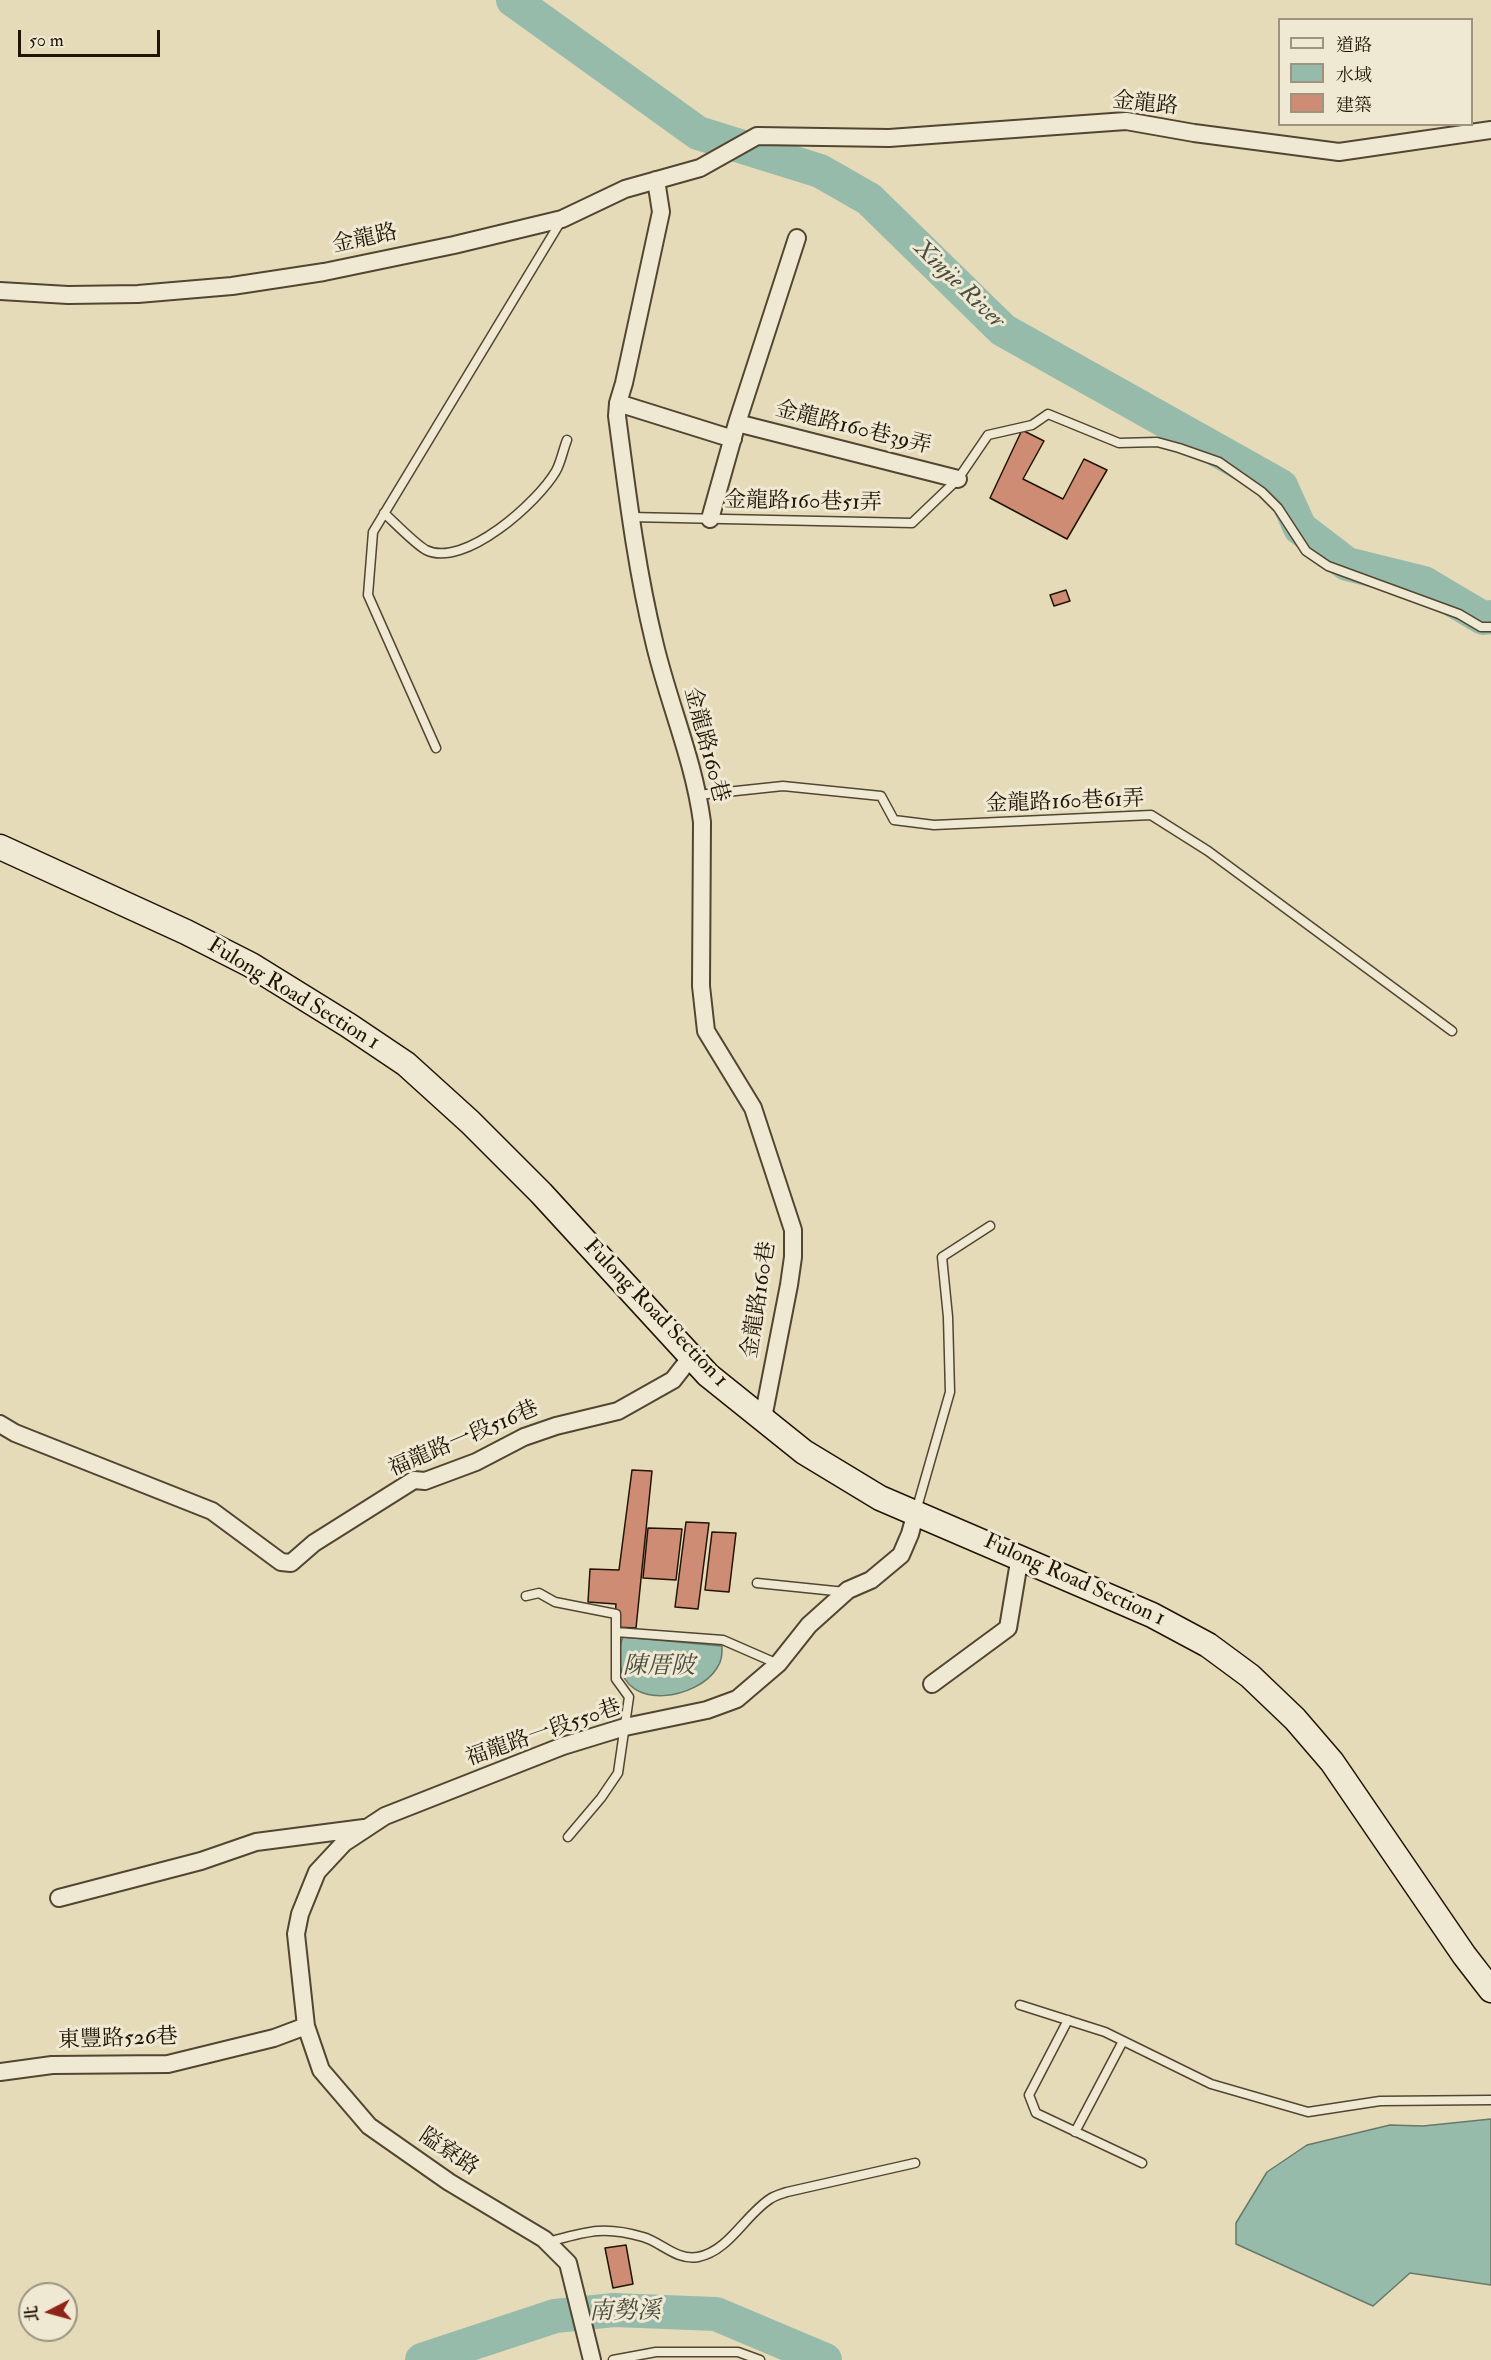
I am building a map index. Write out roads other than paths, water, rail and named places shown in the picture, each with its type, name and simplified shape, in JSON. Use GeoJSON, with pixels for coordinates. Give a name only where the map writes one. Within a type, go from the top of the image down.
{"type":"FeatureCollection","features":[{"type":"Feature","properties":{"kind":"main road","name":"Fulong Road Section 1"},"geometry":{"type":"LineString","coordinates":[[0,848],[186,932],[251,965],[406,1064],[470,1122],[541,1193],[708,1375],[804,1452],[880,1498],[1020,1556],[1152,1615],[1208,1645],[1250,1676],[1295,1719],[1332,1762],[1457,1946],[1491,1990]]}},
{"type":"Feature","properties":{"kind":"street","name":"金龍路"},"geometry":{"type":"LineString","coordinates":[[0,291],[68,295],[138,294],[232,285],[324,272],[562,219],[625,189],[700,168],[757,136],[889,138],[1126,121],[1194,133],[1339,152],[1491,130]]}},
{"type":"Feature","properties":{"kind":"street","name":"金龍路160巷"},"geometry":{"type":"LineString","coordinates":[[656,180],[661,212],[617,416],[630,517],[654,641],[698,795],[702,822],[701,986],[706,1031],[753,1108],[793,1230],[793,1257],[789,1285],[763,1418]]}},
{"type":"Feature","properties":{"kind":"street"},"geometry":{"type":"LineString","coordinates":[[710,519],[735,431],[797,238]]}},
{"type":"Feature","properties":{"kind":"street","name":"金龍路160巷39弄"},"geometry":{"type":"LineString","coordinates":[[618,403],[735,431],[958,479]]}},
{"type":"Feature","properties":{"kind":"street","name":"福龍路一段516巷"},"geometry":{"type":"LineString","coordinates":[[0,1424],[212,1511],[281,1562],[291,1563],[314,1543],[414,1480],[425,1481],[476,1462],[515,1442],[556,1426],[618,1411],[673,1380],[691,1357]]}},
{"type":"Feature","properties":{"kind":"street","name":"福龍路一段550巷"},"geometry":{"type":"LineString","coordinates":[[306,2026],[296,1934],[300,1914],[317,1872],[344,1843],[385,1816],[563,1746],[625,1727],[707,1710],[737,1699],[778,1664],[809,1625],[846,1592],[871,1580],[901,1555],[916,1512]]}},
{"type":"Feature","properties":{"kind":"street"},"geometry":{"type":"LineString","coordinates":[[932,1684],[1008,1628],[1020,1556]]}},
{"type":"Feature","properties":{"kind":"street"},"geometry":{"type":"LineString","coordinates":[[59,1898],[201,1861],[256,1842],[368,1828]]}},
{"type":"Feature","properties":{"kind":"street","name":"東豐路526巷"},"geometry":{"type":"LineString","coordinates":[[0,2072],[52,2065],[168,2064],[273,2038],[306,2026]]}},
{"type":"Feature","properties":{"kind":"street","name":"隘寮路"},"geometry":{"type":"LineString","coordinates":[[306,2026],[321,2070],[369,2126],[449,2182],[547,2242],[568,2263],[591,2357]]}},
{"type":"Feature","properties":{"kind":"lane"},"geometry":{"type":"LineString","coordinates":[[436,748],[368,595],[373,532],[562,219]]}},
{"type":"Feature","properties":{"kind":"lane","name":"金龍路160巷51弄"},"geometry":{"type":"LineString","coordinates":[[630,517],[912,523],[958,479],[988,435],[1032,425],[1048,414],[1119,443],[1157,442],[1219,462],[1262,492],[1278,508],[1306,552],[1328,566],[1459,614],[1481,627],[1491,627]]}},
{"type":"Feature","properties":{"kind":"lane"},"geometry":{"type":"LineString","coordinates":[[384,513],[425,550],[455,553],[481,542],[536,498],[557,470],[567,440]]}},
{"type":"Feature","properties":{"kind":"lane","name":"金龍路160巷61弄"},"geometry":{"type":"LineString","coordinates":[[698,795],[783,786],[881,796],[894,820],[934,825],[1151,815],[1208,851],[1452,1031]]}},
{"type":"Feature","properties":{"kind":"lane"},"geometry":{"type":"LineString","coordinates":[[916,1512],[950,1392],[948,1317],[942,1257],[990,1226]]}},
{"type":"Feature","properties":{"kind":"lane"},"geometry":{"type":"LineString","coordinates":[[757,1583],[846,1592]]}},
{"type":"Feature","properties":{"kind":"lane"},"geometry":{"type":"LineString","coordinates":[[526,1596],[539,1593],[555,1602],[616,1614],[616,1679],[629,1697],[618,1773],[601,1798],[568,1837]]}},
{"type":"Feature","properties":{"kind":"lane"},"geometry":{"type":"LineString","coordinates":[[616,1632],[723,1640],[778,1664]]}},
{"type":"Feature","properties":{"kind":"lane"},"geometry":{"type":"LineString","coordinates":[[1020,2005],[1105,2032],[1211,2084],[1308,2112],[1380,2101],[1491,2100]]}},
{"type":"Feature","properties":{"kind":"lane"},"geometry":{"type":"LineString","coordinates":[[1068,2020],[1029,2095],[1036,2113],[1142,2163]]}},
{"type":"Feature","properties":{"kind":"lane"},"geometry":{"type":"LineString","coordinates":[[1075,2132],[1123,2041]]}},
{"type":"Feature","properties":{"kind":"lane"},"geometry":{"type":"LineString","coordinates":[[547,2242],[596,2229],[607,2230],[645,2237],[674,2254],[697,2257],[717,2248],[770,2199],[787,2192],[915,2163]]}},
{"type":"Feature","properties":{"kind":"lane"},"geometry":{"type":"LineString","coordinates":[[613,2360],[657,2352],[738,2352],[760,2360]]}},
{"type":"Feature","properties":{"kind":"water","name":"陳厝陂"},"geometry":{"type":"Polygon","coordinates":[[[623,1637],[722,1646],[721,1660],[708,1679],[695,1687],[664,1696],[648,1695],[635,1689],[625,1679],[619,1657],[623,1637]]]}},
{"type":"Feature","properties":{"kind":"water"},"geometry":{"type":"Polygon","coordinates":[[[1491,2119],[1491,2285],[1410,2273],[1373,2306],[1236,2244],[1236,2223],[1267,2172],[1307,2145],[1390,2125],[1423,2126],[1491,2119]]]}},
{"type":"Feature","properties":{"kind":"waterway","name":"Xinjie River"},"geometry":{"type":"LineString","coordinates":[[513,0],[698,133],[820,171],[869,199],[1003,330],[1281,486],[1300,528],[1347,564],[1424,583],[1483,618],[1491,617]]}},
{"type":"Feature","properties":{"kind":"waterway","name":"南勢溪"},"geometry":{"type":"LineString","coordinates":[[422,2360],[555,2316],[614,2310],[716,2314],[825,2360]]}}]}
